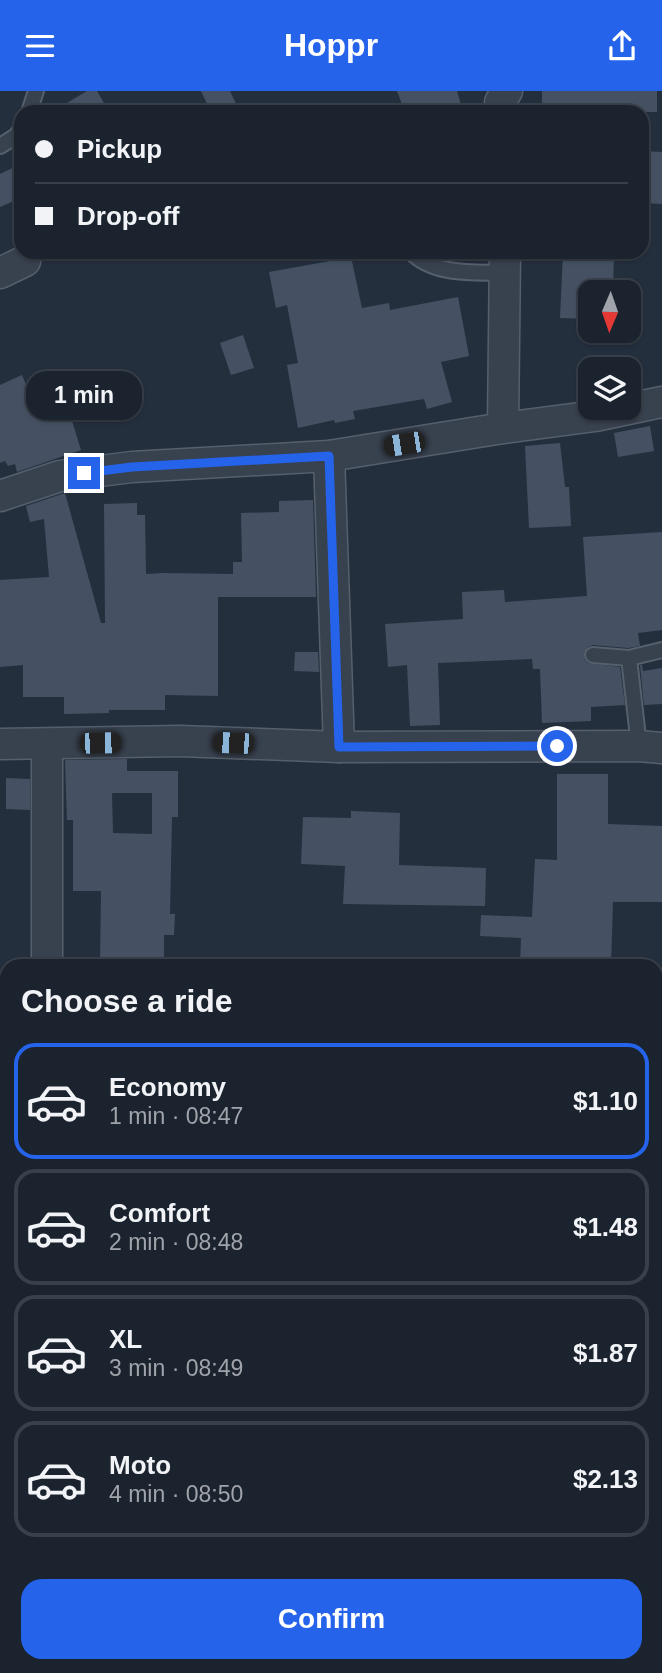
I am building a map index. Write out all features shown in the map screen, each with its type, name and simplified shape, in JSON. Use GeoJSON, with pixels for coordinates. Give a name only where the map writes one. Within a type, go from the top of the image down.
{"type":"FeatureCollection","features":[{"type":"Feature","properties":{"kind":"street"},"geometry":{"type":"LineString","coordinates":[[503,428],[505,262]]}},
{"type":"Feature","properties":{"kind":"street"},"geometry":{"type":"LineString","coordinates":[[0,496],[60,476],[132,467],[329,456],[595,416],[662,402]]}},
{"type":"Feature","properties":{"kind":"street"},"geometry":{"type":"LineString","coordinates":[[329,456],[339,747]]}},
{"type":"Feature","properties":{"kind":"street"},"geometry":{"type":"LineString","coordinates":[[0,744],[180,741],[339,747],[650,747]]}},
{"type":"Feature","properties":{"kind":"street"},"geometry":{"type":"LineString","coordinates":[[47,744],[47,959]]}},
{"type":"Feature","properties":{"kind":"lane"},"geometry":{"type":"LineString","coordinates":[[419,259],[450,272],[505,262]]}},
{"type":"Feature","properties":{"kind":"lane"},"geometry":{"type":"LineString","coordinates":[[593,655],[629,658],[662,650]]}},
{"type":"Feature","properties":{"kind":"lane"},"geometry":{"type":"LineString","coordinates":[[629,658],[650,747]]}},
{"type":"Feature","properties":{"kind":"building"},"geometry":{"type":"Polygon","coordinates":[[[87,91],[97,91],[105,105],[64,105],[87,91]]]}},
{"type":"Feature","properties":{"kind":"building"},"geometry":{"type":"Polygon","coordinates":[[[201,91],[230,91],[237,105],[208,105],[201,91]]]}},
{"type":"Feature","properties":{"kind":"building"},"geometry":{"type":"Polygon","coordinates":[[[397,91],[457,91],[461,105],[402,105],[397,91]]]}},
{"type":"Feature","properties":{"kind":"building"},"geometry":{"type":"Polygon","coordinates":[[[542,91],[657,91],[657,112],[649,112],[649,105],[542,105],[542,91]]]}},
{"type":"Feature","properties":{"kind":"building"},"geometry":{"type":"Polygon","coordinates":[[[649,151],[662,152],[662,204],[649,203],[649,151]]]}},
{"type":"Feature","properties":{"kind":"building"},"geometry":{"type":"Polygon","coordinates":[[[14,167],[14,201],[0,207],[0,174],[14,167]]]}},
{"type":"Feature","properties":{"kind":"building"},"geometry":{"type":"Polygon","coordinates":[[[352,259],[362,308],[389,303],[390,310],[458,297],[469,356],[441,362],[452,402],[427,409],[424,399],[353,411],[355,419],[335,423],[334,420],[298,428],[287,365],[298,363],[287,305],[276,308],[269,272],[352,259]]]}},
{"type":"Feature","properties":{"kind":"building"},"geometry":{"type":"Polygon","coordinates":[[[563,259],[614,259],[613,280],[578,280],[578,319],[560,318],[563,259]]]}},
{"type":"Feature","properties":{"kind":"building"},"geometry":{"type":"Polygon","coordinates":[[[243,335],[254,368],[231,375],[220,343],[243,335]]]}},
{"type":"Feature","properties":{"kind":"building"},"geometry":{"type":"Polygon","coordinates":[[[22,375],[30,394],[61,385],[81,450],[17,472],[15,464],[8,466],[5,461],[0,463],[0,385],[22,375]]]}},
{"type":"Feature","properties":{"kind":"building"},"geometry":{"type":"Polygon","coordinates":[[[650,426],[654,451],[618,457],[614,433],[650,426]]]}},
{"type":"Feature","properties":{"kind":"building"},"geometry":{"type":"Polygon","coordinates":[[[560,443],[565,487],[569,487],[571,526],[529,528],[525,446],[560,443]]]}},
{"type":"Feature","properties":{"kind":"building"},"geometry":{"type":"Polygon","coordinates":[[[65,493],[101,623],[105,623],[104,504],[137,503],[137,515],[145,515],[146,574],[233,574],[233,562],[242,562],[241,513],[279,512],[279,501],[313,500],[316,597],[218,597],[218,696],[165,695],[165,710],[109,710],[109,713],[64,714],[64,697],[23,697],[23,665],[0,667],[0,580],[49,577],[44,519],[30,522],[26,506],[65,493]]]}},
{"type":"Feature","properties":{"kind":"building"},"geometry":{"type":"Polygon","coordinates":[[[662,532],[662,630],[638,633],[640,646],[628,648],[593,645],[588,647],[584,654],[588,663],[620,667],[625,705],[591,707],[591,721],[542,723],[540,669],[533,669],[532,659],[438,663],[440,725],[410,726],[407,665],[388,667],[385,624],[463,619],[462,592],[504,590],[505,602],[587,596],[583,537],[662,532]]]}},
{"type":"Feature","properties":{"kind":"building"},"geometry":{"type":"Polygon","coordinates":[[[295,652],[318,652],[319,672],[294,671],[295,652]]]}},
{"type":"Feature","properties":{"kind":"building"},"geometry":{"type":"Polygon","coordinates":[[[640,665],[643,671],[662,668],[662,704],[644,705],[640,665]]]}},
{"type":"Feature","properties":{"kind":"building"},"geometry":{"type":"Polygon","coordinates":[[[127,759],[127,771],[178,771],[178,817],[172,817],[170,914],[175,914],[174,935],[164,935],[164,959],[100,959],[101,891],[73,891],[73,820],[67,820],[65,760],[127,759]],[[112,793],[113,833],[152,834],[152,793],[112,793]]]}},
{"type":"Feature","properties":{"kind":"building"},"geometry":{"type":"Polygon","coordinates":[[[557,774],[608,774],[608,824],[662,826],[662,902],[613,902],[611,959],[520,959],[521,938],[480,936],[481,915],[532,917],[535,859],[557,860],[557,774]]]}},
{"type":"Feature","properties":{"kind":"building"},"geometry":{"type":"Polygon","coordinates":[[[6,778],[30,779],[30,810],[6,809],[6,778]]]}},
{"type":"Feature","properties":{"kind":"building"},"geometry":{"type":"Polygon","coordinates":[[[351,811],[400,813],[399,865],[486,868],[485,906],[343,904],[345,866],[301,864],[303,817],[351,818],[351,811]]]}},
{"type":"Feature","properties":{"kind":"route"},"geometry":{"type":"LineString","coordinates":[[84,473],[132,467],[329,456],[339,747],[557,746]]}}]}
